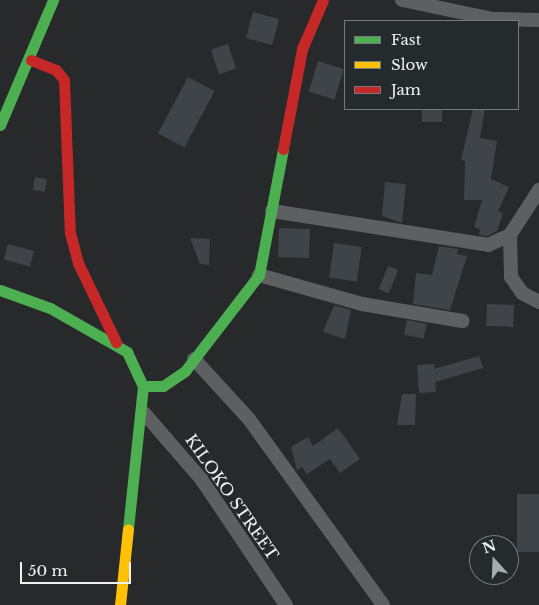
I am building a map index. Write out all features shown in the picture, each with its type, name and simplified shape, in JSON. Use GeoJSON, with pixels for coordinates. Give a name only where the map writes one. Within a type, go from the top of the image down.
{"type":"FeatureCollection","features":[{"type":"Feature","properties":{"kind":"street"},"geometry":{"type":"LineString","coordinates":[[0,125],[31,60],[53,0]]}},
{"type":"Feature","properties":{"kind":"street"},"geometry":{"type":"LineString","coordinates":[[143,386],[163,386],[175,379],[194,359],[259,276],[272,211],[277,166],[302,49],[322,0]]}},
{"type":"Feature","properties":{"kind":"street"},"geometry":{"type":"LineString","coordinates":[[402,0],[484,18],[539,20]]}},
{"type":"Feature","properties":{"kind":"street"},"geometry":{"type":"LineString","coordinates":[[31,60],[56,70],[64,80],[70,232],[78,263],[116,342]]}},
{"type":"Feature","properties":{"kind":"street"},"geometry":{"type":"LineString","coordinates":[[272,211],[476,244],[500,243],[510,235],[539,190]]}},
{"type":"Feature","properties":{"kind":"street"},"geometry":{"type":"LineString","coordinates":[[510,235],[511,277],[522,293],[539,302]]}},
{"type":"Feature","properties":{"kind":"street"},"geometry":{"type":"LineString","coordinates":[[259,276],[362,304],[463,321]]}},
{"type":"Feature","properties":{"kind":"street"},"geometry":{"type":"LineString","coordinates":[[0,290],[50,308],[116,342],[127,352],[143,386],[144,413],[120,605]]}},
{"type":"Feature","properties":{"kind":"street"},"geometry":{"type":"LineString","coordinates":[[194,359],[249,419],[383,605]]}},
{"type":"Feature","properties":{"kind":"street","name":"KILOKO STREET"},"geometry":{"type":"LineString","coordinates":[[144,413],[202,480],[286,605]]}},
{"type":"Feature","properties":{"kind":"building"},"geometry":{"type":"Polygon","coordinates":[[[253,12],[279,19],[272,45],[246,38],[253,12]]]}},
{"type":"Feature","properties":{"kind":"building"},"geometry":{"type":"Polygon","coordinates":[[[228,44],[236,69],[219,74],[211,50],[228,44]]]}},
{"type":"Feature","properties":{"kind":"building"},"geometry":{"type":"Polygon","coordinates":[[[318,61],[344,69],[334,99],[309,92],[318,61]]]}},
{"type":"Feature","properties":{"kind":"building"},"geometry":{"type":"Polygon","coordinates":[[[188,77],[214,91],[184,148],[158,134],[188,77]]]}},
{"type":"Feature","properties":{"kind":"building"},"geometry":{"type":"Polygon","coordinates":[[[422,110],[442,110],[442,122],[422,122],[422,110]]]}},
{"type":"Feature","properties":{"kind":"building"},"geometry":{"type":"Polygon","coordinates":[[[473,110],[485,110],[480,138],[497,141],[491,179],[509,187],[498,211],[503,213],[497,231],[487,236],[479,235],[480,229],[474,227],[482,200],[464,200],[465,161],[461,160],[473,110]]]}},
{"type":"Feature","properties":{"kind":"building"},"geometry":{"type":"Polygon","coordinates":[[[35,177],[47,179],[45,192],[33,190],[35,177]]]}},
{"type":"Feature","properties":{"kind":"building"},"geometry":{"type":"Polygon","coordinates":[[[385,182],[406,184],[402,223],[382,216],[385,182]]]}},
{"type":"Feature","properties":{"kind":"building"},"geometry":{"type":"Polygon","coordinates":[[[279,228],[310,229],[309,258],[278,257],[279,228]]]}},
{"type":"Feature","properties":{"kind":"building"},"geometry":{"type":"Polygon","coordinates":[[[190,238],[210,239],[209,265],[200,264],[190,238]]]}},
{"type":"Feature","properties":{"kind":"building"},"geometry":{"type":"Polygon","coordinates":[[[334,243],[362,247],[357,282],[329,278],[334,243]]]}},
{"type":"Feature","properties":{"kind":"building"},"geometry":{"type":"Polygon","coordinates":[[[8,244],[34,251],[30,266],[4,259],[8,244]]]}},
{"type":"Feature","properties":{"kind":"building"},"geometry":{"type":"Polygon","coordinates":[[[439,246],[458,249],[457,254],[467,256],[450,310],[413,304],[416,273],[432,275],[439,246]]]}},
{"type":"Feature","properties":{"kind":"building"},"geometry":{"type":"Polygon","coordinates":[[[388,266],[398,270],[389,293],[379,289],[388,266]]]}},
{"type":"Feature","properties":{"kind":"building"},"geometry":{"type":"Polygon","coordinates":[[[487,304],[514,305],[513,327],[486,326],[487,304]]]}},
{"type":"Feature","properties":{"kind":"building"},"geometry":{"type":"Polygon","coordinates":[[[334,305],[351,310],[345,339],[323,332],[334,305]]]}},
{"type":"Feature","properties":{"kind":"building"},"geometry":{"type":"Polygon","coordinates":[[[407,320],[427,324],[424,339],[404,335],[407,320]]]}},
{"type":"Feature","properties":{"kind":"building"},"geometry":{"type":"Polygon","coordinates":[[[479,356],[483,368],[435,382],[436,392],[419,393],[417,365],[434,364],[434,369],[479,356]]]}},
{"type":"Feature","properties":{"kind":"building"},"geometry":{"type":"Polygon","coordinates":[[[402,394],[416,394],[415,425],[397,425],[402,394]]]}},
{"type":"Feature","properties":{"kind":"building"},"geometry":{"type":"Polygon","coordinates":[[[338,428],[360,459],[340,473],[330,459],[307,474],[302,467],[297,470],[291,447],[308,437],[313,446],[338,428]]]}},
{"type":"Feature","properties":{"kind":"building"},"geometry":{"type":"Polygon","coordinates":[[[517,494],[539,494],[539,552],[519,552],[517,494]]]}},
{"type":"Feature","properties":{"kind":"traffic: fast"},"geometry":{"type":"LineString","coordinates":[[0,125],[53,0]]}},
{"type":"Feature","properties":{"kind":"traffic: fast"},"geometry":{"type":"LineString","coordinates":[[143,386],[163,386],[185,371],[259,275],[283,149]]}},
{"type":"Feature","properties":{"kind":"traffic: fast"},"geometry":{"type":"LineString","coordinates":[[0,290],[50,308],[127,352],[143,386],[128,529]]}},
{"type":"Feature","properties":{"kind":"traffic: slow"},"geometry":{"type":"LineString","coordinates":[[120,605],[128,529]]}},
{"type":"Feature","properties":{"kind":"traffic: jam"},"geometry":{"type":"LineString","coordinates":[[283,149],[302,49],[323,0]]}},
{"type":"Feature","properties":{"kind":"traffic: jam"},"geometry":{"type":"LineString","coordinates":[[31,60],[56,70],[64,80],[70,233],[78,263],[116,342]]}}]}
